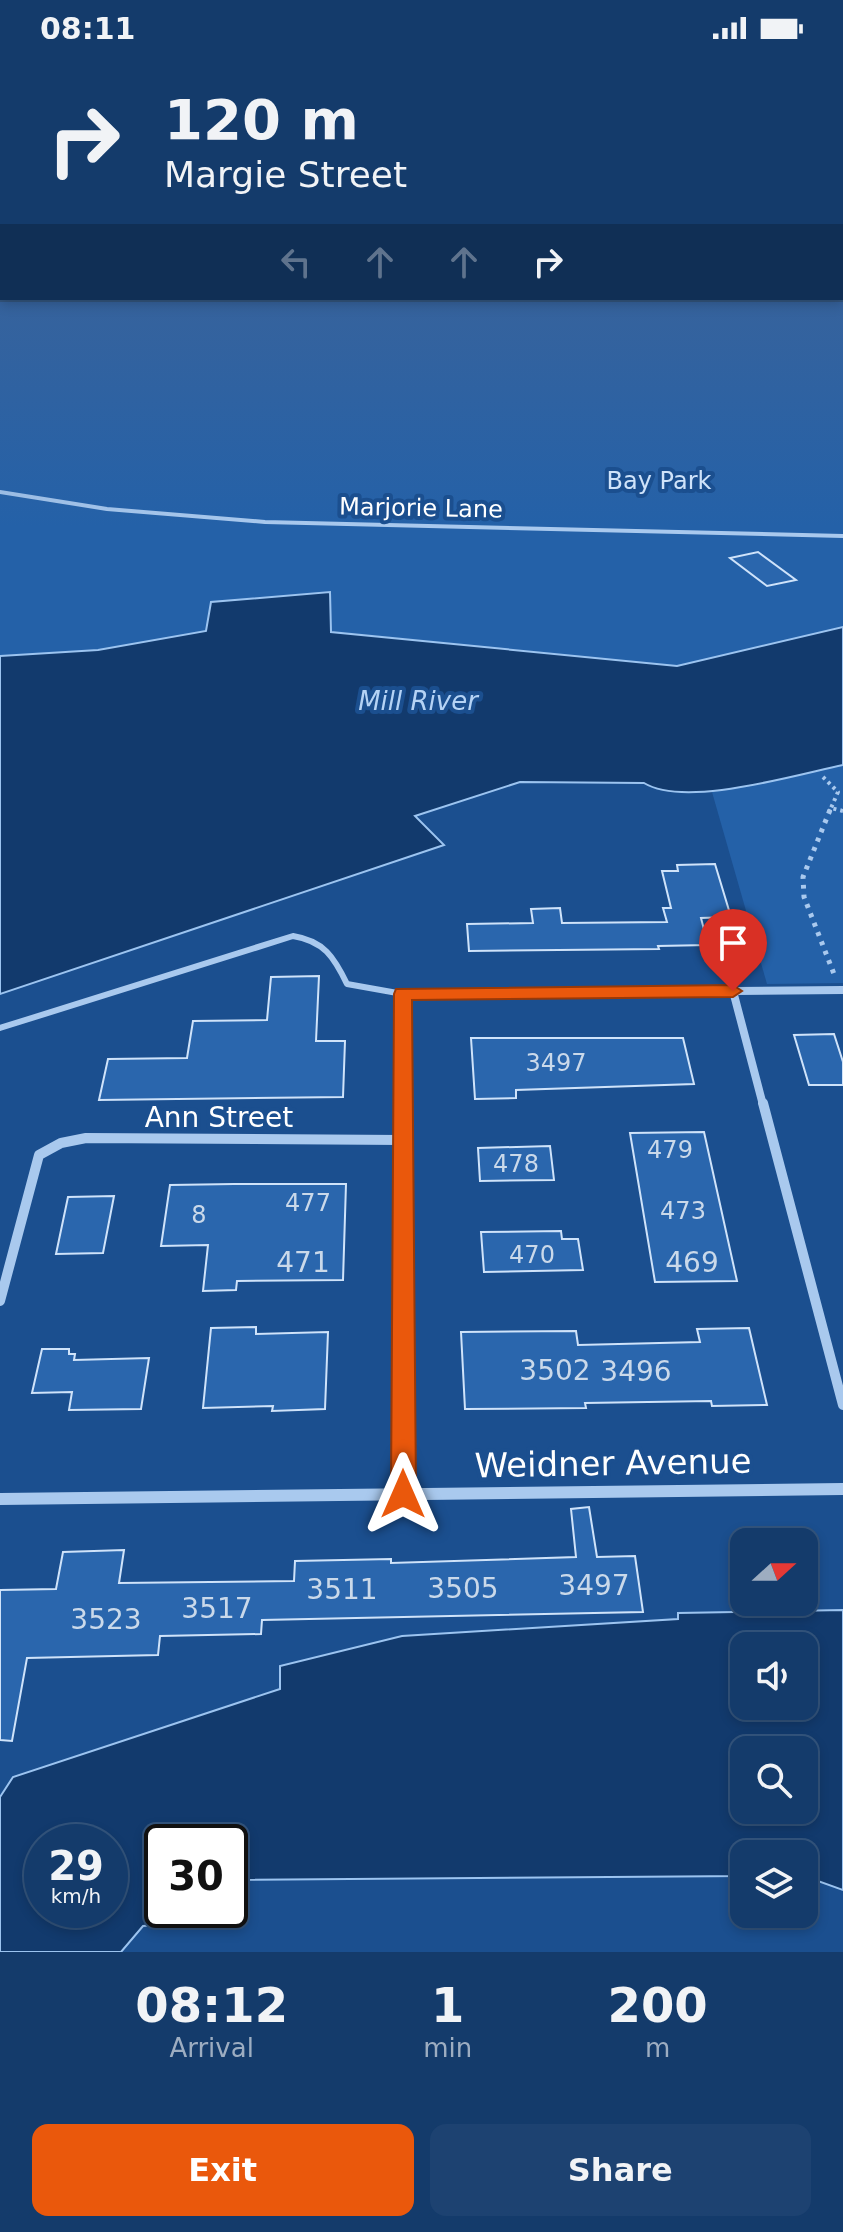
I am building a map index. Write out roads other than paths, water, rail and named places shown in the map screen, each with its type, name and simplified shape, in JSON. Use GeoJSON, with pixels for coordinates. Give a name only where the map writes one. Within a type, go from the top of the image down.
{"type":"FeatureCollection","features":[{"type":"Feature","properties":{"kind":"street"},"geometry":{"type":"LineString","coordinates":[[403,1494],[403,994],[842,990]]}},
{"type":"Feature","properties":{"kind":"street"},"geometry":{"type":"LineString","coordinates":[[733,991],[843,1405]]}},
{"type":"Feature","properties":{"kind":"street","name":"Ann Street"},"geometry":{"type":"LineString","coordinates":[[0,1301],[39,1155],[61,1143],[86,1138],[402,1140]]}},
{"type":"Feature","properties":{"kind":"street","name":"Weidner Avenue"},"geometry":{"type":"LineString","coordinates":[[0,1499],[843,1489]]}},
{"type":"Feature","properties":{"kind":"lane","name":"Marjorie Lane"},"geometry":{"type":"LineString","coordinates":[[0,492],[107,509],[233,520],[843,536]]}},
{"type":"Feature","properties":{"kind":"lane"},"geometry":{"type":"LineString","coordinates":[[0,1028],[293,936],[313,938],[331,950],[347,984],[403,994]]}},
{"type":"Feature","properties":{"kind":"water","name":"Mill River"},"geometry":{"type":"Polygon","coordinates":[[[330,592],[331,632],[677,666],[843,627],[843,765],[770,782],[712,791],[662,790],[644,783],[520,782],[415,816],[444,845],[0,994],[0,656],[98,650],[206,631],[211,602],[330,592]]]}},
{"type":"Feature","properties":{"kind":"water"},"geometry":{"type":"Polygon","coordinates":[[[818,1610],[843,1610],[843,1890],[818,1881],[818,1840],[730,1840],[730,1876],[248,1880],[248,1824],[144,1824],[144,1926],[121,1952],[0,1952],[0,1797],[13,1777],[280,1689],[280,1666],[402,1636],[678,1619],[678,1613],[818,1616],[818,1610]]]}},
{"type":"Feature","properties":{"kind":"park label","name":"Bay Park"},"geometry":{"type":"Point","coordinates":[659,481]}}]}
